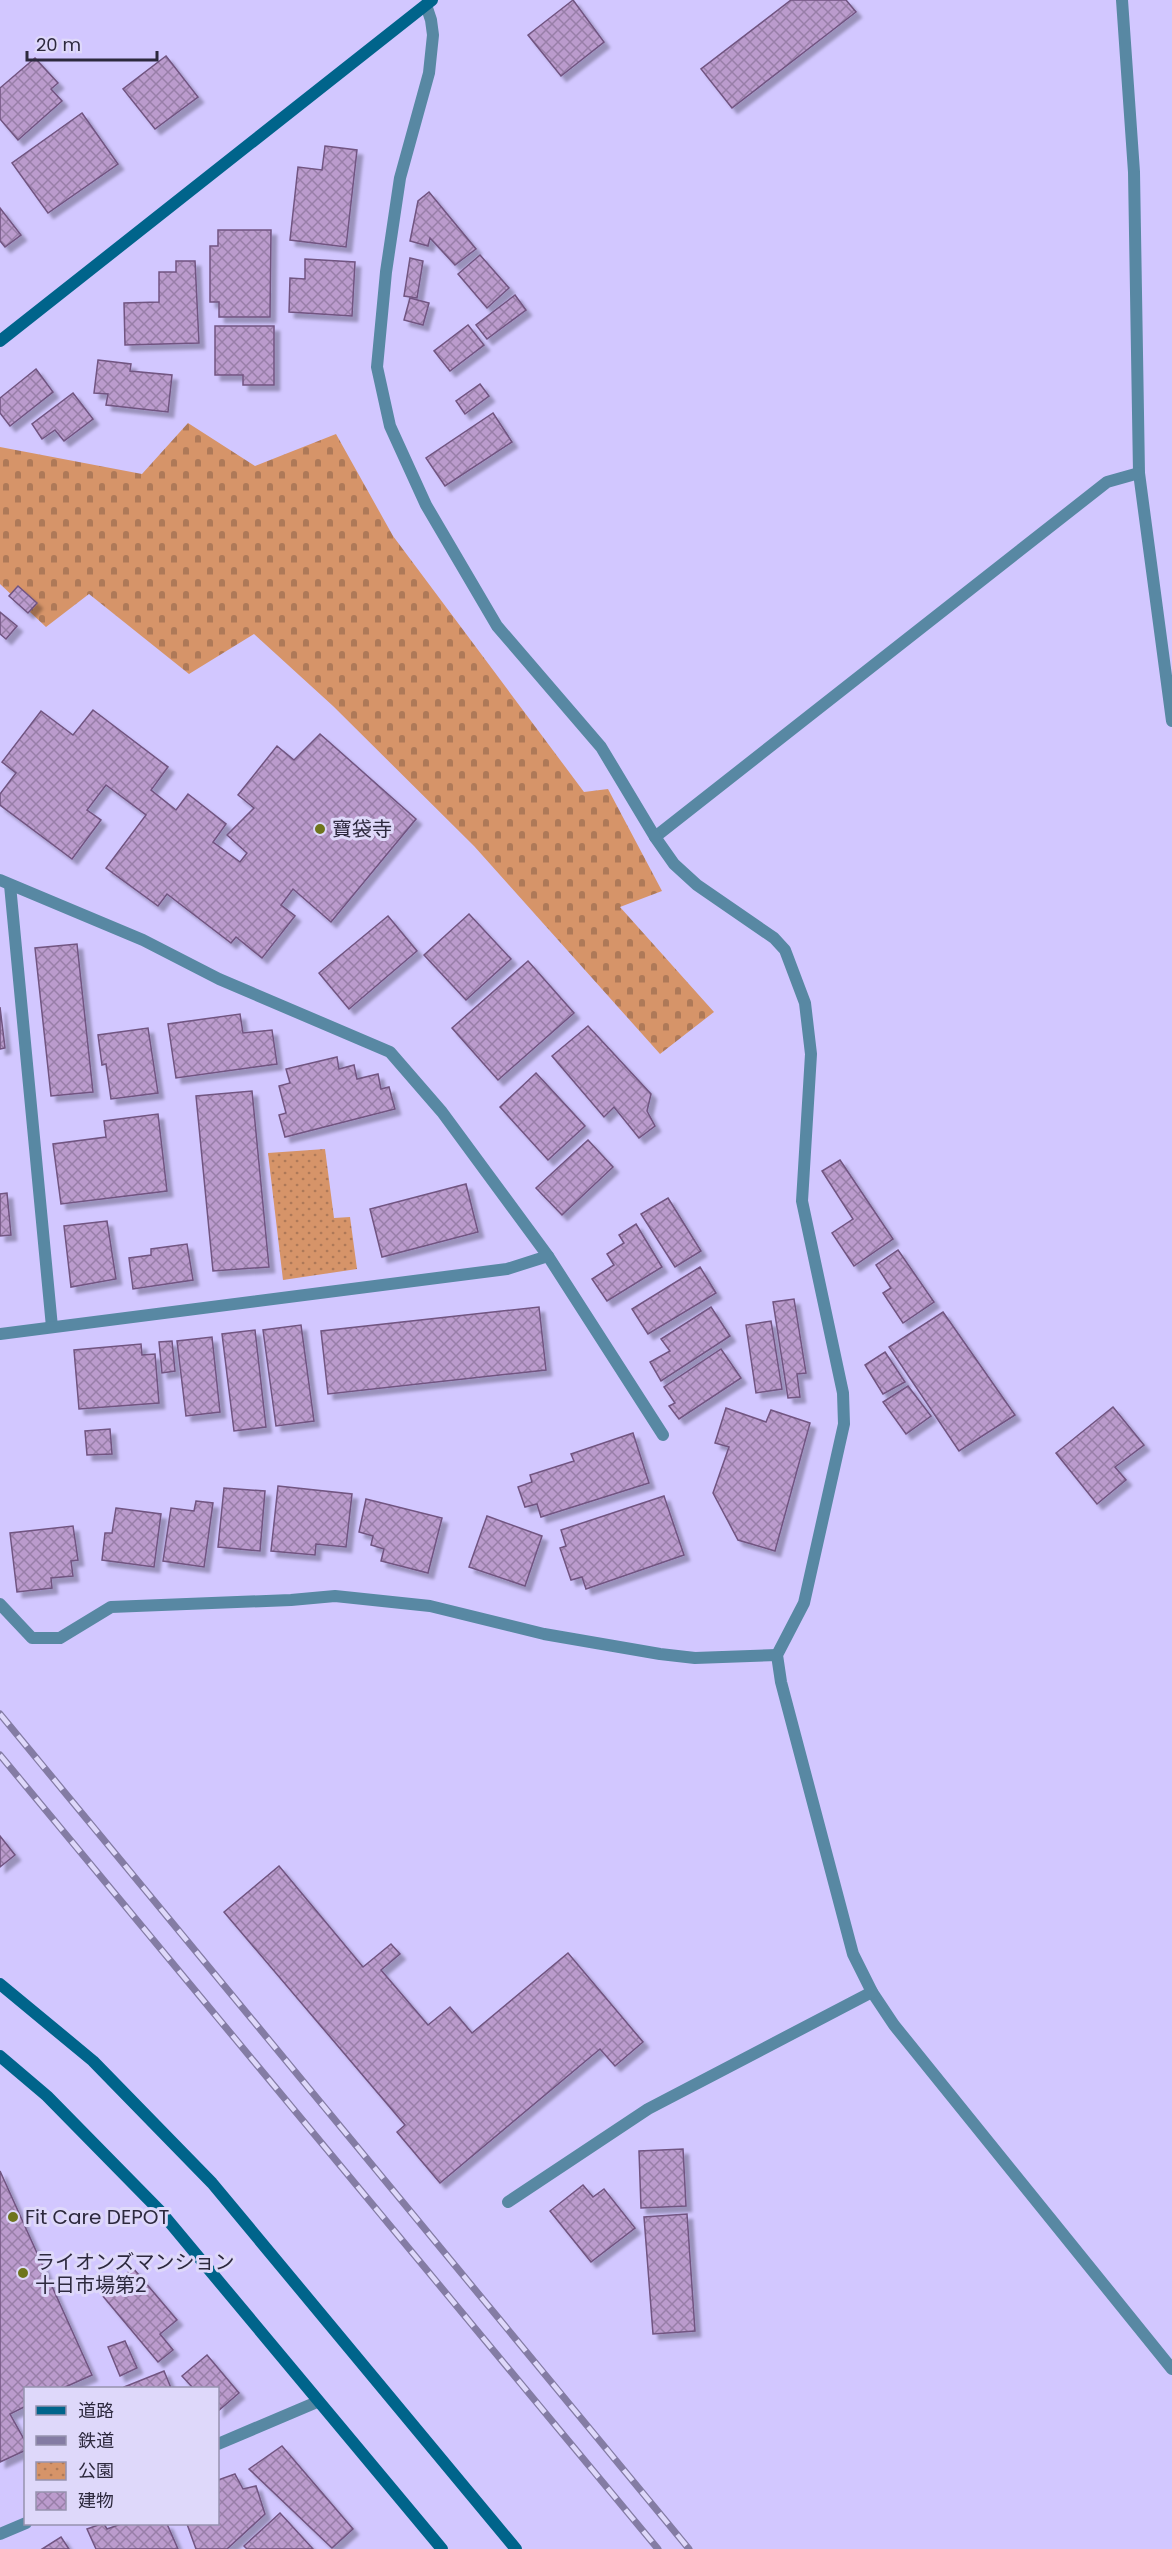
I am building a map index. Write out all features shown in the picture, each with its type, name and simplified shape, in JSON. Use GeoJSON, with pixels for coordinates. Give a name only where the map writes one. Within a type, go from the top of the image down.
{"type":"FeatureCollection","features":[{"type":"Feature","properties":{"kind":"street"},"geometry":{"type":"LineString","coordinates":[[1122,0],[1134,172],[1139,473],[1172,722]]}},
{"type":"Feature","properties":{"kind":"street"},"geometry":{"type":"LineString","coordinates":[[0,341],[429,3]]}},
{"type":"Feature","properties":{"kind":"street"},"geometry":{"type":"LineString","coordinates":[[429,3],[433,35],[429,74],[400,178],[386,272],[378,355],[378,367],[390,426],[426,505],[497,626],[601,747],[655,837],[674,864],[697,885],[774,938],[785,950],[805,1003],[811,1054],[802,1201],[843,1393],[844,1424],[804,1603],[777,1655],[781,1682],[853,1954],[872,1992],[894,2025],[1172,2369]]}},
{"type":"Feature","properties":{"kind":"street"},"geometry":{"type":"LineString","coordinates":[[655,837],[1107,483],[1139,473]]}},
{"type":"Feature","properties":{"kind":"street"},"geometry":{"type":"LineString","coordinates":[[52,1327],[5,882],[143,940],[219,979],[390,1052],[442,1112],[548,1256],[663,1435]]}},
{"type":"Feature","properties":{"kind":"street"},"geometry":{"type":"LineString","coordinates":[[0,1334],[507,1269],[548,1256]]}},
{"type":"Feature","properties":{"kind":"street"},"geometry":{"type":"LineString","coordinates":[[0,1604],[32,1638],[60,1638],[111,1607],[291,1600],[335,1596],[430,1606],[544,1634],[660,1654],[695,1658],[777,1655]]}},
{"type":"Feature","properties":{"kind":"street"},"geometry":{"type":"LineString","coordinates":[[0,1984],[93,2061],[212,2183],[516,2549]]}},
{"type":"Feature","properties":{"kind":"street"},"geometry":{"type":"LineString","coordinates":[[508,2202],[648,2109],[872,1992]]}},
{"type":"Feature","properties":{"kind":"street"},"geometry":{"type":"LineString","coordinates":[[0,2056],[47,2096],[161,2211],[317,2402],[442,2549]]}},
{"type":"Feature","properties":{"kind":"street"},"geometry":{"type":"LineString","coordinates":[[219,2444],[317,2402]]}},
{"type":"Feature","properties":{"kind":"street"},"geometry":{"type":"LineString","coordinates":[[0,2534],[24,2524]]}},
{"type":"Feature","properties":{"kind":"green space"},"geometry":{"type":"Polygon","coordinates":[[[188,423],[255,466],[336,434],[393,536],[584,792],[608,789],[662,891],[620,907],[714,1012],[660,1054],[474,846],[333,706],[254,634],[189,674],[89,594],[46,627],[0,584],[0,447],[142,474],[188,423]]]}},
{"type":"Feature","properties":{"kind":"green space"},"geometry":{"type":"Polygon","coordinates":[[[325,1149],[334,1218],[350,1217],[357,1269],[283,1280],[268,1153],[325,1149]]]}},
{"type":"Feature","properties":{"kind":"building"},"geometry":{"type":"Polygon","coordinates":[[[573,0],[604,42],[561,76],[528,35],[573,0]]]}},
{"type":"Feature","properties":{"kind":"building"},"geometry":{"type":"Polygon","coordinates":[[[791,0],[846,0],[856,12],[732,108],[701,69],[791,0]]]}},
{"type":"Feature","properties":{"kind":"building"},"geometry":{"type":"Polygon","coordinates":[[[166,56],[198,97],[155,129],[123,89],[166,56]]]}},
{"type":"Feature","properties":{"kind":"building"},"geometry":{"type":"Polygon","coordinates":[[[35,58],[58,83],[51,89],[62,101],[18,140],[0,119],[0,88],[35,58]]]}},
{"type":"Feature","properties":{"kind":"building"},"geometry":{"type":"Polygon","coordinates":[[[82,113],[118,164],[48,213],[12,163],[82,113]]]}},
{"type":"Feature","properties":{"kind":"building"},"geometry":{"type":"Polygon","coordinates":[[[325,146],[357,150],[346,247],[290,240],[298,167],[322,170],[325,146]]]}},
{"type":"Feature","properties":{"kind":"building"},"geometry":{"type":"Polygon","coordinates":[[[429,192],[476,249],[455,265],[430,238],[428,246],[410,241],[418,201],[429,192]]]}},
{"type":"Feature","properties":{"kind":"building"},"geometry":{"type":"Polygon","coordinates":[[[0,208],[21,235],[5,247],[0,241],[0,208]]]}},
{"type":"Feature","properties":{"kind":"building"},"geometry":{"type":"Polygon","coordinates":[[[218,230],[271,230],[270,317],[219,317],[219,302],[210,302],[210,246],[218,246],[218,230]]]}},
{"type":"Feature","properties":{"kind":"building"},"geometry":{"type":"Polygon","coordinates":[[[480,255],[509,288],[487,308],[458,274],[480,255]]]}},
{"type":"Feature","properties":{"kind":"building"},"geometry":{"type":"Polygon","coordinates":[[[410,258],[423,261],[417,298],[404,296],[410,258]]]}},
{"type":"Feature","properties":{"kind":"building"},"geometry":{"type":"Polygon","coordinates":[[[305,259],[355,262],[352,316],[289,312],[290,278],[305,279],[305,259]]]}},
{"type":"Feature","properties":{"kind":"building"},"geometry":{"type":"Polygon","coordinates":[[[176,261],[195,261],[199,343],[125,345],[124,303],[159,302],[159,272],[176,272],[176,261]]]}},
{"type":"Feature","properties":{"kind":"building"},"geometry":{"type":"Polygon","coordinates":[[[515,295],[526,310],[487,339],[476,325],[515,295]]]}},
{"type":"Feature","properties":{"kind":"building"},"geometry":{"type":"Polygon","coordinates":[[[410,298],[429,303],[423,325],[404,320],[410,298]]]}},
{"type":"Feature","properties":{"kind":"building"},"geometry":{"type":"Polygon","coordinates":[[[468,325],[484,345],[450,371],[434,351],[468,325]]]}},
{"type":"Feature","properties":{"kind":"building"},"geometry":{"type":"Polygon","coordinates":[[[215,326],[274,326],[274,385],[243,385],[243,375],[215,375],[215,326]]]}},
{"type":"Feature","properties":{"kind":"building"},"geometry":{"type":"Polygon","coordinates":[[[98,360],[131,364],[130,371],[172,375],[168,412],[106,405],[108,394],[94,393],[98,360]]]}},
{"type":"Feature","properties":{"kind":"building"},"geometry":{"type":"Polygon","coordinates":[[[36,369],[53,392],[10,426],[0,413],[0,398],[36,369]]]}},
{"type":"Feature","properties":{"kind":"building"},"geometry":{"type":"Polygon","coordinates":[[[480,384],[489,396],[465,414],[456,401],[480,384]]]}},
{"type":"Feature","properties":{"kind":"building"},"geometry":{"type":"Polygon","coordinates":[[[73,393],[93,419],[64,441],[55,430],[42,439],[32,424],[73,393]]]}},
{"type":"Feature","properties":{"kind":"building"},"geometry":{"type":"Polygon","coordinates":[[[493,413],[512,442],[445,486],[426,458],[493,413]]]}},
{"type":"Feature","properties":{"kind":"building"},"geometry":{"type":"Polygon","coordinates":[[[18,586],[37,603],[28,613],[9,596],[18,586]]]}},
{"type":"Feature","properties":{"kind":"building"},"geometry":{"type":"Polygon","coordinates":[[[0,612],[17,626],[6,639],[0,634],[0,612]]]}},
{"type":"Feature","properties":{"kind":"building","name":"寶袋寺"},"geometry":{"type":"Polygon","coordinates":[[[93,710],[168,767],[151,790],[176,810],[188,794],[226,824],[213,842],[240,862],[247,853],[227,835],[254,808],[238,795],[277,746],[294,760],[320,734],[416,819],[331,922],[293,889],[281,905],[295,916],[262,958],[236,937],[231,943],[167,894],[158,906],[106,868],[146,815],[106,785],[87,810],[101,820],[72,859],[0,805],[0,794],[16,773],[2,762],[41,711],[73,735],[93,710]]]}},
{"type":"Feature","properties":{"kind":"building"},"geometry":{"type":"Polygon","coordinates":[[[469,914],[511,959],[466,1000],[424,955],[469,914]]]}},
{"type":"Feature","properties":{"kind":"building"},"geometry":{"type":"Polygon","coordinates":[[[388,916],[417,951],[349,1009],[319,973],[388,916]]]}},
{"type":"Feature","properties":{"kind":"building"},"geometry":{"type":"Polygon","coordinates":[[[77,944],[93,1092],[51,1096],[35,948],[77,944]]]}},
{"type":"Feature","properties":{"kind":"building"},"geometry":{"type":"Polygon","coordinates":[[[528,961],[574,1013],[498,1080],[452,1028],[528,961]]]}},
{"type":"Feature","properties":{"kind":"building"},"geometry":{"type":"Polygon","coordinates":[[[0,1007],[5,1048],[0,1049],[0,1007]]]}},
{"type":"Feature","properties":{"kind":"building"},"geometry":{"type":"Polygon","coordinates":[[[240,1014],[243,1033],[272,1030],[277,1064],[176,1078],[168,1024],[240,1014]]]}},
{"type":"Feature","properties":{"kind":"building"},"geometry":{"type":"Polygon","coordinates":[[[588,1026],[651,1094],[647,1111],[655,1126],[639,1138],[614,1107],[604,1117],[552,1056],[588,1026]]]}},
{"type":"Feature","properties":{"kind":"building"},"geometry":{"type":"Polygon","coordinates":[[[148,1028],[158,1093],[111,1099],[106,1064],[102,1065],[98,1035],[148,1028]]]}},
{"type":"Feature","properties":{"kind":"building"},"geometry":{"type":"Polygon","coordinates":[[[337,1057],[339,1069],[354,1065],[357,1079],[378,1074],[381,1089],[389,1087],[395,1109],[285,1137],[279,1115],[286,1113],[279,1086],[290,1083],[286,1069],[337,1057]]]}},
{"type":"Feature","properties":{"kind":"building"},"geometry":{"type":"Polygon","coordinates":[[[536,1073],[585,1126],[548,1160],[500,1107],[536,1073]]]}},
{"type":"Feature","properties":{"kind":"building"},"geometry":{"type":"Polygon","coordinates":[[[252,1091],[269,1267],[213,1271],[196,1096],[252,1091]]]}},
{"type":"Feature","properties":{"kind":"building"},"geometry":{"type":"Polygon","coordinates":[[[158,1114],[167,1191],[61,1204],[53,1144],[106,1137],[104,1121],[158,1114]]]}},
{"type":"Feature","properties":{"kind":"building"},"geometry":{"type":"Polygon","coordinates":[[[588,1140],[613,1167],[562,1215],[536,1188],[588,1140]]]}},
{"type":"Feature","properties":{"kind":"building"},"geometry":{"type":"Polygon","coordinates":[[[840,1160],[893,1239],[854,1266],[832,1233],[853,1219],[822,1171],[840,1160]]]}},
{"type":"Feature","properties":{"kind":"building"},"geometry":{"type":"Polygon","coordinates":[[[466,1184],[478,1232],[382,1257],[370,1209],[466,1184]]]}},
{"type":"Feature","properties":{"kind":"building"},"geometry":{"type":"Polygon","coordinates":[[[7,1193],[11,1235],[0,1236],[0,1194],[7,1193]]]}},
{"type":"Feature","properties":{"kind":"building"},"geometry":{"type":"Polygon","coordinates":[[[668,1198],[701,1251],[675,1267],[641,1214],[668,1198]]]}},
{"type":"Feature","properties":{"kind":"building"},"geometry":{"type":"Polygon","coordinates":[[[107,1221],[116,1279],[71,1287],[64,1226],[107,1221]]]}},
{"type":"Feature","properties":{"kind":"building"},"geometry":{"type":"Polygon","coordinates":[[[636,1224],[662,1267],[607,1301],[592,1279],[614,1265],[607,1254],[624,1243],[619,1235],[636,1224]]]}},
{"type":"Feature","properties":{"kind":"building"},"geometry":{"type":"Polygon","coordinates":[[[187,1244],[193,1280],[133,1289],[129,1258],[151,1255],[151,1249],[187,1244]]]}},
{"type":"Feature","properties":{"kind":"building"},"geometry":{"type":"Polygon","coordinates":[[[898,1250],[934,1302],[903,1323],[883,1293],[891,1288],[876,1265],[898,1250]]]}},
{"type":"Feature","properties":{"kind":"building"},"geometry":{"type":"Polygon","coordinates":[[[700,1267],[716,1293],[648,1334],[632,1309],[700,1267]]]}},
{"type":"Feature","properties":{"kind":"building"},"geometry":{"type":"Polygon","coordinates":[[[794,1299],[806,1373],[797,1374],[800,1397],[788,1398],[773,1302],[794,1299]]]}},
{"type":"Feature","properties":{"kind":"building"},"geometry":{"type":"Polygon","coordinates":[[[539,1307],[546,1370],[328,1394],[321,1331],[539,1307]]]}},
{"type":"Feature","properties":{"kind":"building"},"geometry":{"type":"Polygon","coordinates":[[[711,1307],[730,1336],[661,1381],[650,1362],[670,1351],[661,1339],[711,1307]]]}},
{"type":"Feature","properties":{"kind":"building"},"geometry":{"type":"Polygon","coordinates":[[[943,1312],[1015,1415],[959,1451],[889,1347],[943,1312]]]}},
{"type":"Feature","properties":{"kind":"building"},"geometry":{"type":"Polygon","coordinates":[[[771,1321],[782,1389],[756,1393],[746,1325],[771,1321]]]}},
{"type":"Feature","properties":{"kind":"building"},"geometry":{"type":"Polygon","coordinates":[[[301,1325],[314,1421],[276,1426],[263,1330],[301,1325]]]}},
{"type":"Feature","properties":{"kind":"building"},"geometry":{"type":"Polygon","coordinates":[[[255,1330],[266,1427],[234,1431],[222,1334],[255,1330]]]}},
{"type":"Feature","properties":{"kind":"building"},"geometry":{"type":"Polygon","coordinates":[[[212,1337],[220,1412],[186,1416],[177,1341],[212,1337]]]}},
{"type":"Feature","properties":{"kind":"building"},"geometry":{"type":"Polygon","coordinates":[[[172,1341],[175,1371],[162,1373],[159,1342],[172,1341]]]}},
{"type":"Feature","properties":{"kind":"building"},"geometry":{"type":"Polygon","coordinates":[[[141,1344],[142,1355],[155,1354],[159,1403],[79,1409],[74,1350],[141,1344]]]}},
{"type":"Feature","properties":{"kind":"building"},"geometry":{"type":"Polygon","coordinates":[[[721,1349],[741,1378],[679,1419],[669,1406],[675,1403],[664,1387],[721,1349]]]}},
{"type":"Feature","properties":{"kind":"building"},"geometry":{"type":"Polygon","coordinates":[[[885,1352],[905,1382],[883,1394],[865,1365],[885,1352]]]}},
{"type":"Feature","properties":{"kind":"building"},"geometry":{"type":"Polygon","coordinates":[[[908,1386],[931,1416],[906,1434],[883,1402],[908,1386]]]}},
{"type":"Feature","properties":{"kind":"building"},"geometry":{"type":"Polygon","coordinates":[[[1113,1407],[1144,1445],[1115,1467],[1126,1480],[1097,1504],[1056,1453],[1113,1407]]]}},
{"type":"Feature","properties":{"kind":"building"},"geometry":{"type":"Polygon","coordinates":[[[726,1408],[766,1422],[771,1410],[810,1423],[775,1551],[738,1540],[713,1493],[729,1447],[715,1443],[726,1408]]]}},
{"type":"Feature","properties":{"kind":"building"},"geometry":{"type":"Polygon","coordinates":[[[110,1429],[112,1454],[87,1455],[85,1431],[110,1429]]]}},
{"type":"Feature","properties":{"kind":"building"},"geometry":{"type":"Polygon","coordinates":[[[633,1433],[649,1483],[541,1517],[537,1504],[525,1507],[518,1487],[532,1482],[530,1475],[574,1461],[571,1454],[633,1433]]]}},
{"type":"Feature","properties":{"kind":"building"},"geometry":{"type":"Polygon","coordinates":[[[278,1486],[352,1494],[346,1547],[316,1544],[315,1555],[271,1551],[278,1486]]]}},
{"type":"Feature","properties":{"kind":"building"},"geometry":{"type":"Polygon","coordinates":[[[224,1488],[265,1491],[260,1551],[218,1547],[224,1488]]]}},
{"type":"Feature","properties":{"kind":"building"},"geometry":{"type":"Polygon","coordinates":[[[664,1496],[684,1555],[586,1589],[582,1577],[571,1580],[560,1548],[566,1546],[561,1530],[664,1496]]]}},
{"type":"Feature","properties":{"kind":"building"},"geometry":{"type":"Polygon","coordinates":[[[366,1499],[442,1518],[428,1573],[381,1561],[384,1549],[371,1545],[373,1536],[359,1532],[366,1499]]]}},
{"type":"Feature","properties":{"kind":"building"},"geometry":{"type":"Polygon","coordinates":[[[196,1501],[213,1503],[204,1567],[163,1561],[171,1508],[194,1511],[196,1501]]]}},
{"type":"Feature","properties":{"kind":"building"},"geometry":{"type":"Polygon","coordinates":[[[116,1508],[161,1514],[154,1567],[102,1560],[105,1533],[112,1533],[116,1508]]]}},
{"type":"Feature","properties":{"kind":"building"},"geometry":{"type":"Polygon","coordinates":[[[487,1516],[542,1536],[525,1586],[469,1567],[487,1516]]]}},
{"type":"Feature","properties":{"kind":"building"},"geometry":{"type":"Polygon","coordinates":[[[73,1526],[78,1560],[71,1561],[73,1576],[51,1578],[52,1588],[17,1592],[10,1533],[73,1526]]]}},
{"type":"Feature","properties":{"kind":"building"},"geometry":{"type":"Polygon","coordinates":[[[0,1836],[15,1855],[0,1867],[0,1836]]]}},
{"type":"Feature","properties":{"kind":"building"},"geometry":{"type":"Polygon","coordinates":[[[279,1866],[363,1967],[391,1944],[400,1954],[381,1970],[428,2025],[450,2007],[472,2033],[568,1953],[643,2042],[615,2066],[600,2049],[440,2183],[397,2132],[405,2125],[224,1912],[279,1866]]]}},
{"type":"Feature","properties":{"kind":"building"},"geometry":{"type":"Polygon","coordinates":[[[683,2149],[686,2206],[641,2208],[639,2151],[683,2149]]]}},
{"type":"Feature","properties":{"kind":"building","name":"ライオンズマンション 十日市場第2"},"geometry":{"type":"Polygon","coordinates":[[[0,2171],[92,2375],[65,2387],[24,2387],[24,2407],[10,2414],[24,2439],[24,2451],[0,2462],[0,2171]]]}},
{"type":"Feature","properties":{"kind":"building"},"geometry":{"type":"Polygon","coordinates":[[[583,2185],[593,2197],[604,2189],[635,2228],[591,2262],[550,2211],[583,2185]]]}},
{"type":"Feature","properties":{"kind":"building"},"geometry":{"type":"Polygon","coordinates":[[[687,2214],[695,2331],[653,2334],[644,2217],[687,2214]]]}},
{"type":"Feature","properties":{"kind":"building"},"geometry":{"type":"Polygon","coordinates":[[[133,2268],[177,2320],[160,2334],[173,2350],[158,2362],[102,2295],[133,2268]]]}},
{"type":"Feature","properties":{"kind":"building"},"geometry":{"type":"Polygon","coordinates":[[[125,2341],[137,2368],[120,2376],[108,2347],[125,2341]]]}},
{"type":"Feature","properties":{"kind":"building"},"geometry":{"type":"Polygon","coordinates":[[[207,2355],[239,2393],[219,2410],[219,2387],[192,2387],[182,2376],[207,2355]]]}},
{"type":"Feature","properties":{"kind":"building"},"geometry":{"type":"Polygon","coordinates":[[[164,2371],[171,2387],[124,2387],[164,2371]]]}},
{"type":"Feature","properties":{"kind":"building"},"geometry":{"type":"Polygon","coordinates":[[[282,2446],[353,2529],[332,2548],[249,2469],[282,2446]]]}},
{"type":"Feature","properties":{"kind":"building"},"geometry":{"type":"Polygon","coordinates":[[[235,2474],[243,2489],[256,2486],[265,2514],[227,2549],[196,2549],[187,2525],[219,2525],[219,2480],[235,2474]]]}},
{"type":"Feature","properties":{"kind":"building"},"geometry":{"type":"Polygon","coordinates":[[[280,2513],[313,2549],[247,2549],[244,2546],[280,2513]]]}},
{"type":"Feature","properties":{"kind":"building"},"geometry":{"type":"Polygon","coordinates":[[[98,2525],[105,2525],[107,2529],[118,2525],[167,2525],[178,2549],[96,2549],[87,2529],[98,2525]]]}},
{"type":"Feature","properties":{"kind":"building"},"geometry":{"type":"Polygon","coordinates":[[[61,2537],[69,2549],[42,2549],[61,2537]]]}},
{"type":"Feature","properties":{"kind":"railway"},"geometry":{"type":"LineString","coordinates":[[0,1714],[689,2549]]}},
{"type":"Feature","properties":{"kind":"railway"},"geometry":{"type":"LineString","coordinates":[[0,1755],[658,2549]]}},
{"type":"Feature","properties":{"kind":"place","name":"寶袋寺"},"geometry":{"type":"Point","coordinates":[320,829]}},
{"type":"Feature","properties":{"kind":"place","name":"Fit Care DEPOT"},"geometry":{"type":"Point","coordinates":[13,2217]}},
{"type":"Feature","properties":{"kind":"place","name":"ライオンズマンション 十日市場第2"},"geometry":{"type":"Point","coordinates":[23,2273]}}]}
